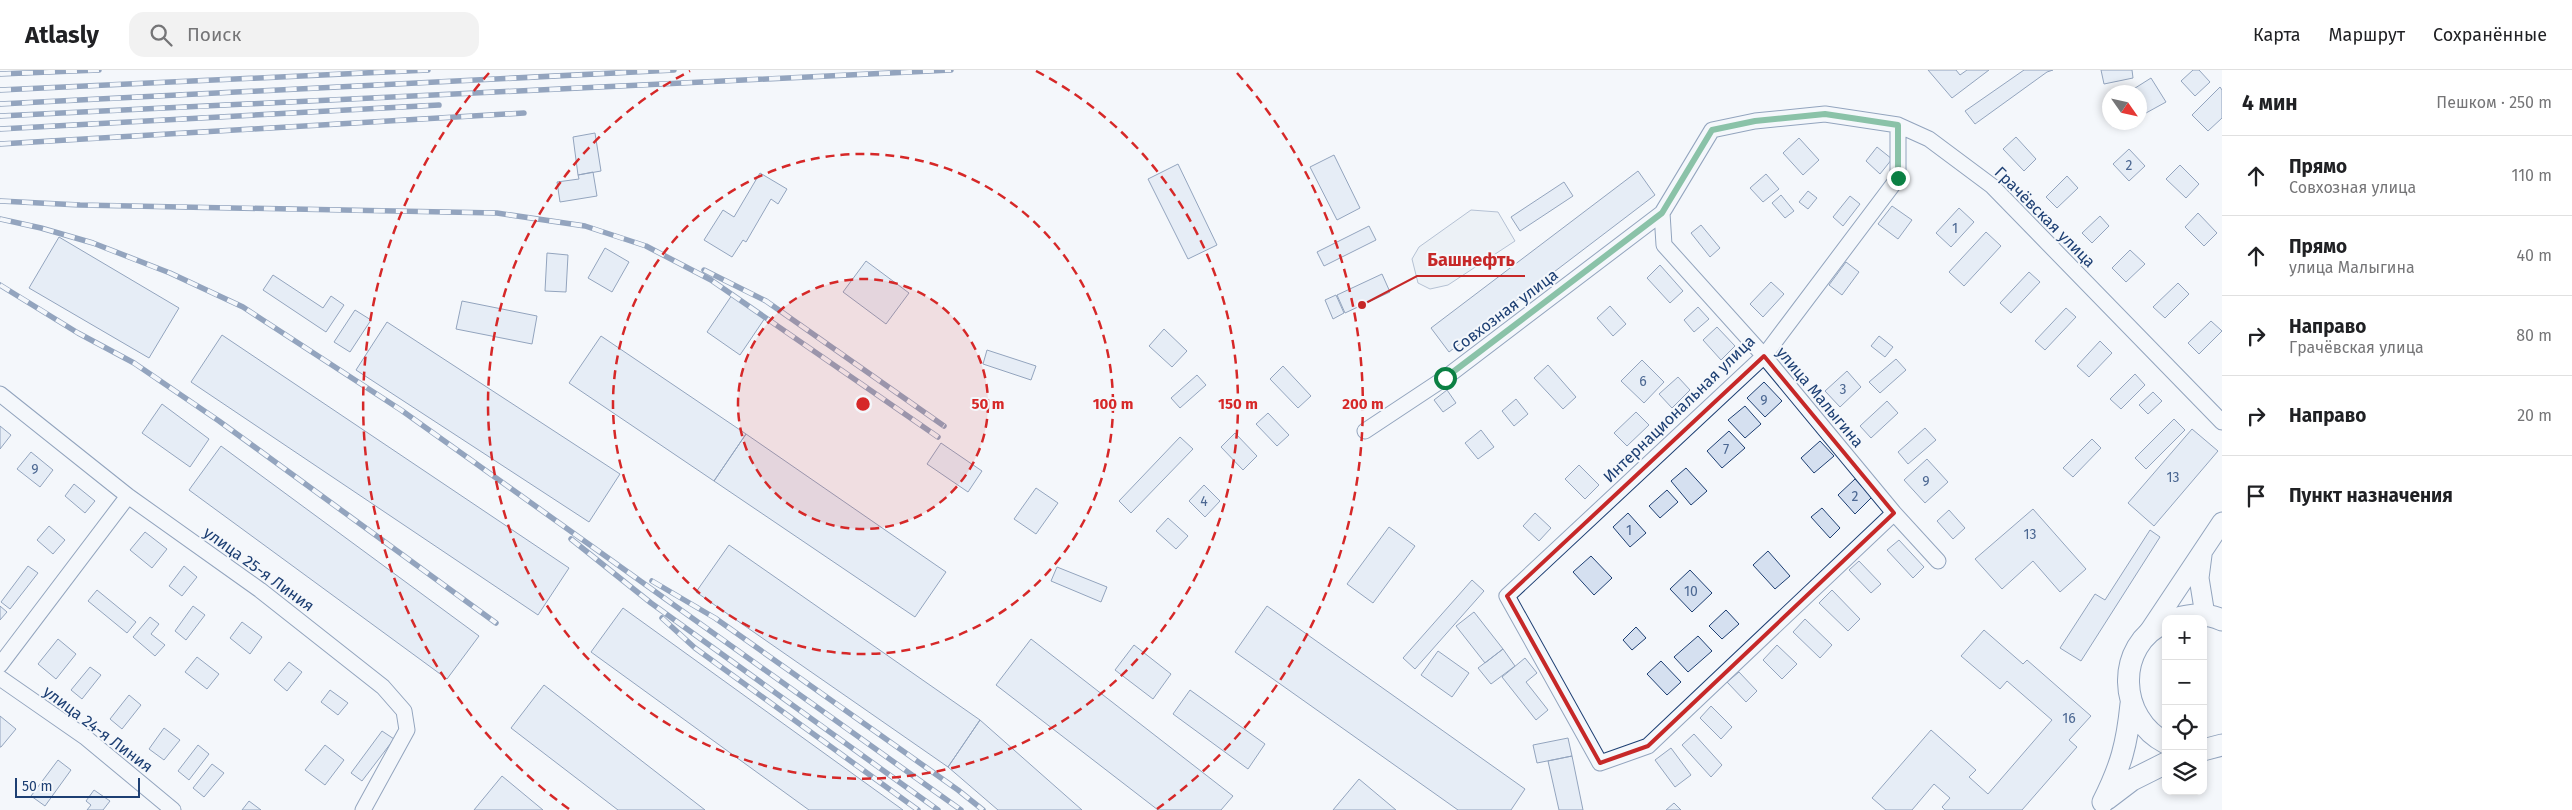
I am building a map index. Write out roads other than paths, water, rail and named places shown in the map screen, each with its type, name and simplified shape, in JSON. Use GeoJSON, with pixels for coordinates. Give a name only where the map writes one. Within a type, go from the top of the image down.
{"type":"FeatureCollection","features":[{"type":"Feature","properties":{"kind":"main road"},"geometry":{"type":"LineString","coordinates":[[2100,806],[2119,769],[2127,741],[2131,704],[2128,686],[2129,668],[2135,651],[2146,636],[2162,625]]}},
{"type":"Feature","properties":{"kind":"main road"},"geometry":{"type":"LineString","coordinates":[[2131,704],[2141,723],[2156,738],[2162,741]]}},
{"type":"Feature","properties":{"kind":"main road"},"geometry":{"type":"LineString","coordinates":[[2207,749],[2222,745]]}},
{"type":"Feature","properties":{"kind":"main road"},"geometry":{"type":"LineString","coordinates":[[2100,806],[2132,780],[2162,765]]}},
{"type":"Feature","properties":{"kind":"street","name":"Грачёвская улица"},"geometry":{"type":"LineString","coordinates":[[1662,213],[1712,130],[1755,121],[1825,114],[1898,125],[1929,139],[1992,186],[2222,422]]}},
{"type":"Feature","properties":{"kind":"street","name":"Интернациональная улица"},"geometry":{"type":"LineString","coordinates":[[1894,513],[1648,746],[1600,763],[1507,596],[1764,356],[1898,178],[1898,125]]}},
{"type":"Feature","properties":{"kind":"street","name":"улица Малыгина"},"geometry":{"type":"LineString","coordinates":[[1662,213],[1664,245],[1764,356],[1894,513],[1938,561]]}},
{"type":"Feature","properties":{"kind":"street","name":"Совхозная улица"},"geometry":{"type":"LineString","coordinates":[[1365,431],[1445,378],[1662,213]]}},
{"type":"Feature","properties":{"kind":"street","name":"улица 25-я Линия"},"geometry":{"type":"LineString","coordinates":[[0,394],[128,496],[260,590],[383,686],[404,711],[407,730],[364,810]]}},
{"type":"Feature","properties":{"kind":"street"},"geometry":{"type":"LineString","coordinates":[[0,665],[128,496]]}},
{"type":"Feature","properties":{"kind":"street"},"geometry":{"type":"LineString","coordinates":[[2146,636],[2222,522]]}},
{"type":"Feature","properties":{"kind":"street"},"geometry":{"type":"LineString","coordinates":[[2202,552],[2199,578],[2200,597],[2217,617]]}},
{"type":"Feature","properties":{"kind":"street","name":"улица 24-я Линия"},"geometry":{"type":"LineString","coordinates":[[0,678],[85,737],[173,810]]}},
{"type":"Feature","properties":{"kind":"railway"},"geometry":{"type":"LineString","coordinates":[[0,74],[99,70]]}},
{"type":"Feature","properties":{"kind":"railway"},"geometry":{"type":"LineString","coordinates":[[0,90],[428,70]]}},
{"type":"Feature","properties":{"kind":"railway"},"geometry":{"type":"LineString","coordinates":[[0,104],[674,70]]}},
{"type":"Feature","properties":{"kind":"railway"},"geometry":{"type":"LineString","coordinates":[[0,116],[951,70]]}},
{"type":"Feature","properties":{"kind":"railway"},"geometry":{"type":"LineString","coordinates":[[0,129],[439,105]]}},
{"type":"Feature","properties":{"kind":"railway"},"geometry":{"type":"LineString","coordinates":[[0,144],[524,113]]}},
{"type":"Feature","properties":{"kind":"railway"},"geometry":{"type":"LineString","coordinates":[[0,201],[80,205],[497,213],[585,226],[646,246],[711,280],[938,437]]}},
{"type":"Feature","properties":{"kind":"railway"},"geometry":{"type":"LineString","coordinates":[[0,219],[41,228],[93,243],[170,273],[243,307],[401,410],[961,810]]}},
{"type":"Feature","properties":{"kind":"railway"},"geometry":{"type":"LineString","coordinates":[[704,270],[766,301],[944,426]]}},
{"type":"Feature","properties":{"kind":"railway"},"geometry":{"type":"LineString","coordinates":[[0,285],[78,333],[134,363],[219,421],[496,623]]}},
{"type":"Feature","properties":{"kind":"railway"},"geometry":{"type":"LineString","coordinates":[[571,539],[651,603],[938,810]]}},
{"type":"Feature","properties":{"kind":"railway"},"geometry":{"type":"LineString","coordinates":[[652,581],[715,618],[958,790],[983,810]]}},
{"type":"Feature","properties":{"kind":"railway"},"geometry":{"type":"LineString","coordinates":[[662,618],[695,648],[918,810]]}},
{"type":"Feature","properties":{"kind":"place","name":"Башнефть"},"geometry":{"type":"Point","coordinates":[1362,305]}}]}
